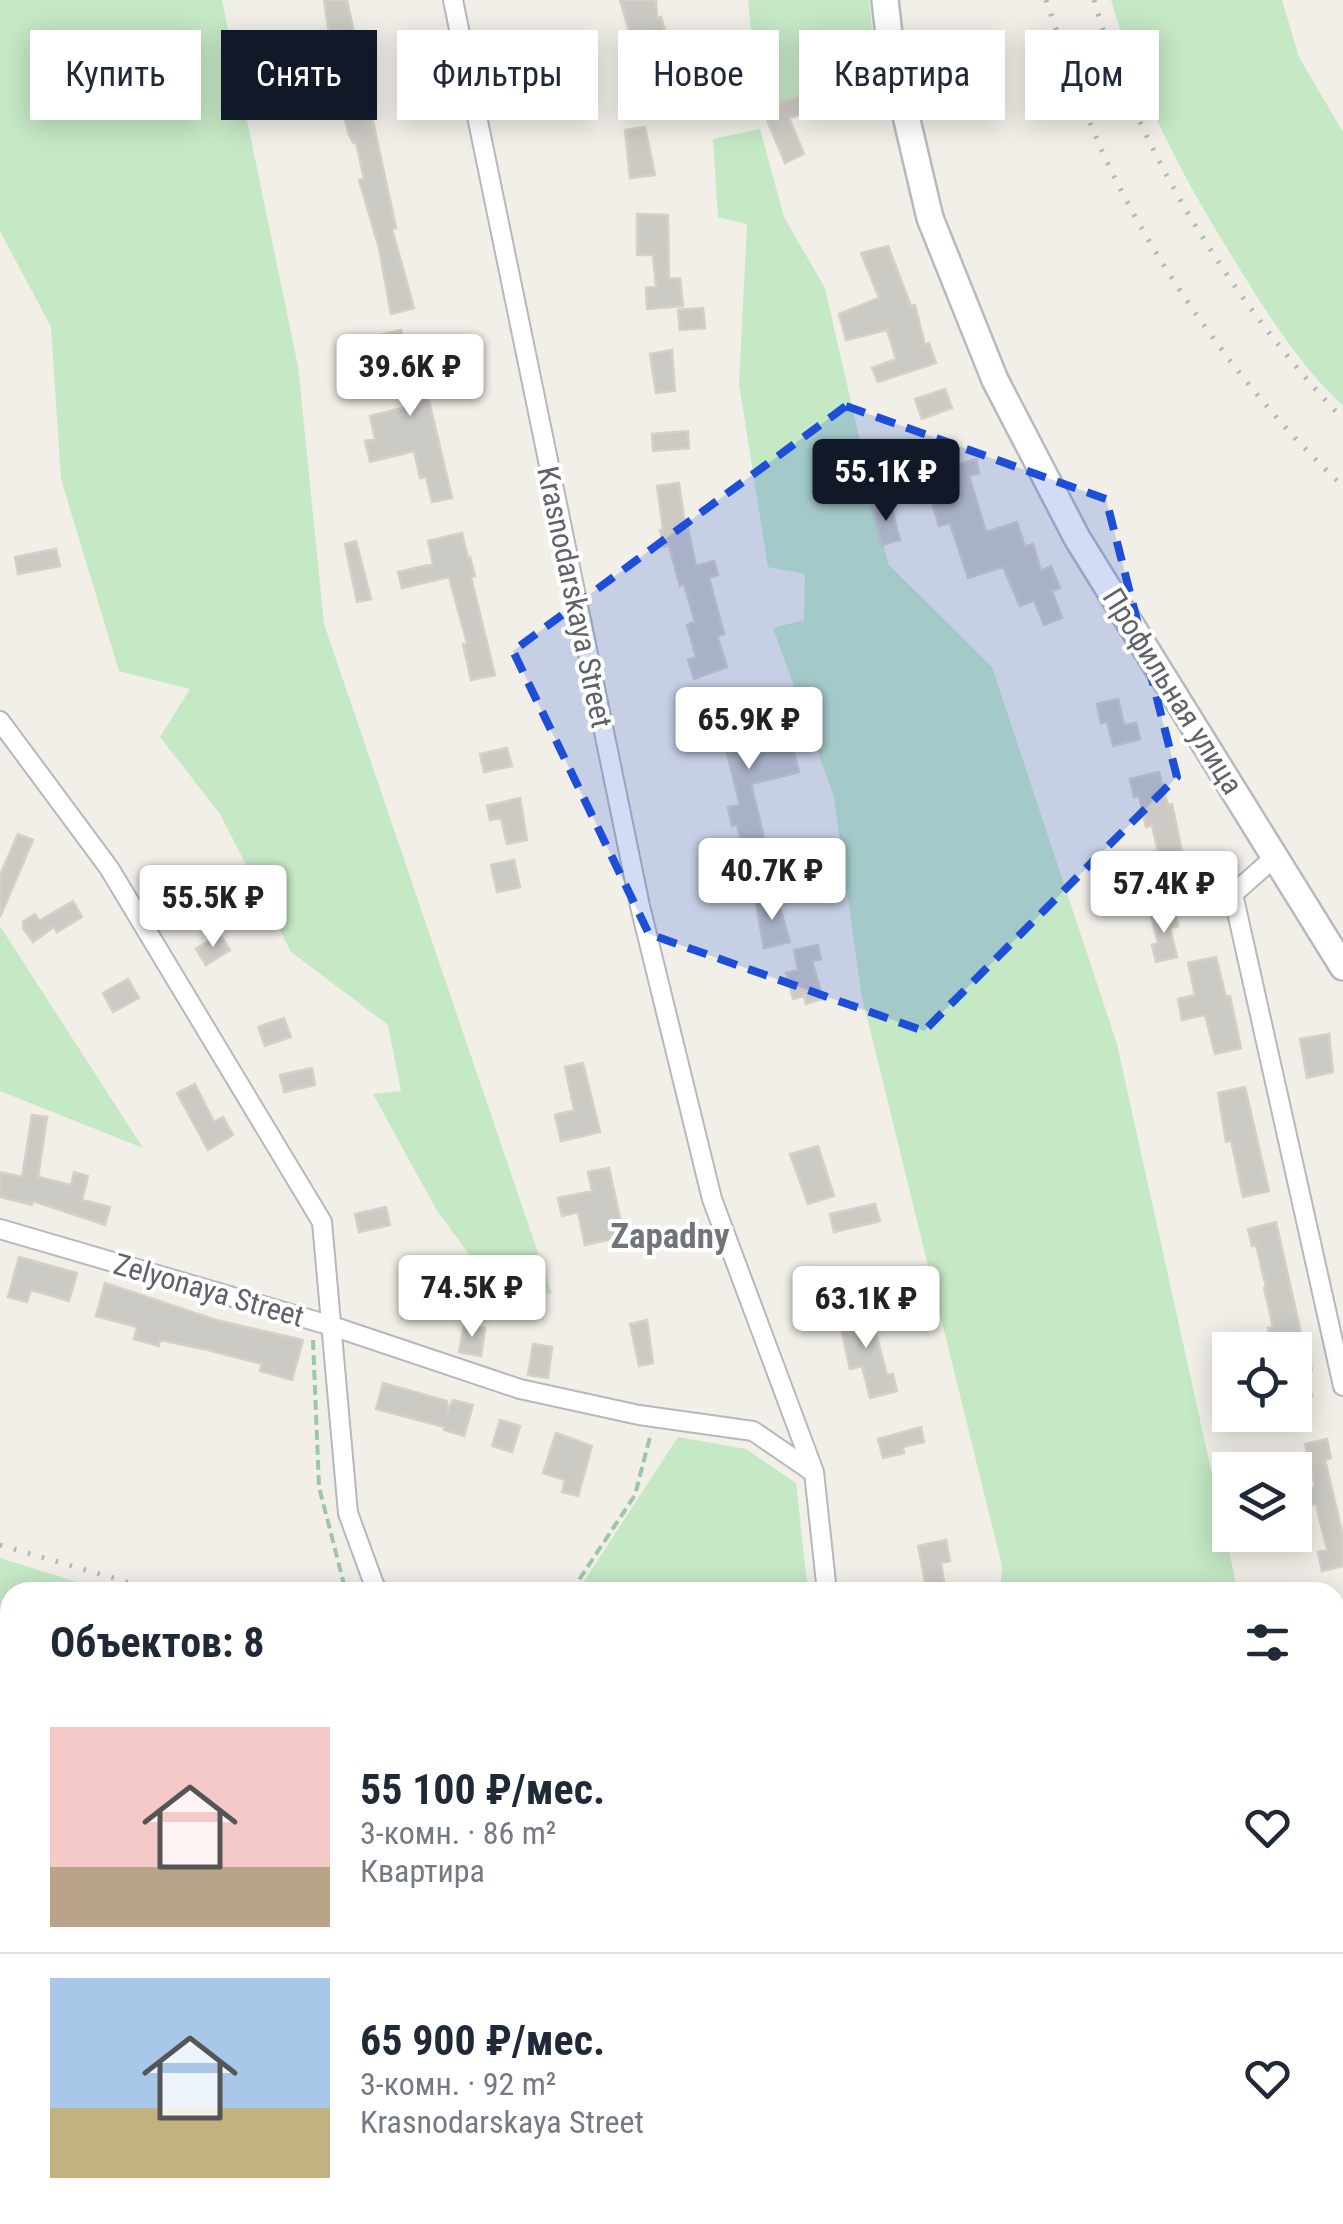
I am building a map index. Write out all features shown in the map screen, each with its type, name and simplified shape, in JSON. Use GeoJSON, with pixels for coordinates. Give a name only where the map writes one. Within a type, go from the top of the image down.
{"type":"FeatureCollection","features":[{"type":"Feature","properties":{"kind":"main road","name":"Профильная улица"},"geometry":{"type":"LineString","coordinates":[[885,0],[892,52],[930,218],[994,380],[1077,538],[1343,966]]}},
{"type":"Feature","properties":{"kind":"street","name":"Krasnodarskaya Street"},"geometry":{"type":"LineString","coordinates":[[453,0],[640,906],[712,1199],[814,1472],[826,1582]]}},
{"type":"Feature","properties":{"kind":"street"},"geometry":{"type":"LineString","coordinates":[[0,721],[109,868],[322,1222],[348,1512],[375,1582]]}},
{"type":"Feature","properties":{"kind":"street"},"geometry":{"type":"LineString","coordinates":[[1276,856],[1233,894],[1343,1386]]}},
{"type":"Feature","properties":{"kind":"street","name":"Zelyonaya Street"},"geometry":{"type":"LineString","coordinates":[[0,1229],[332,1326],[520,1389],[655,1418],[753,1431],[814,1472]]}},
{"type":"Feature","properties":{"kind":"path"},"geometry":{"type":"LineString","coordinates":[[312,1320],[319,1487],[343,1582]]}},
{"type":"Feature","properties":{"kind":"path"},"geometry":{"type":"LineString","coordinates":[[578,1582],[635,1495],[655,1418]]}},
{"type":"Feature","properties":{"kind":"highlighted area"},"geometry":{"type":"Polygon","coordinates":[[[846,406],[1106,499],[1177,777],[924,1031],[649,934],[513,651],[846,406]]]}},
{"type":"Feature","properties":{"kind":"green space"},"geometry":{"type":"Polygon","coordinates":[[[0,0],[222,0],[228,30],[221,30],[221,120],[247,120],[298,366],[324,624],[552,1294],[493,1287],[436,1209],[373,1094],[401,1091],[388,1025],[291,952],[220,814],[160,737],[190,689],[119,671],[61,479],[51,327],[0,231],[0,0]]]}},
{"type":"Feature","properties":{"kind":"green space"},"geometry":{"type":"Polygon","coordinates":[[[748,0],[869,0],[872,30],[799,30],[799,97],[779,103],[779,30],[751,30],[748,0]]]}},
{"type":"Feature","properties":{"kind":"green space"},"geometry":{"type":"Polygon","coordinates":[[[1111,0],[1282,0],[1299,57],[1343,132],[1343,406],[1288,342],[1252,289],[1157,120],[1159,30],[1120,30],[1111,0]]]}},
{"type":"Feature","properties":{"kind":"green space"},"geometry":{"type":"Polygon","coordinates":[[[760,129],[784,217],[825,288],[888,564],[992,667],[1117,1044],[1212,1474],[1212,1552],[1229,1552],[1236,1582],[1001,1582],[1002,1566],[861,993],[834,797],[773,628],[804,620],[805,574],[768,567],[739,384],[747,224],[718,217],[713,139],[760,129]]]}},
{"type":"Feature","properties":{"kind":"green space"},"geometry":{"type":"Polygon","coordinates":[[[0,926],[143,1148],[0,1091],[0,926]]]}},
{"type":"Feature","properties":{"kind":"green space"},"geometry":{"type":"Polygon","coordinates":[[[678,1437],[746,1449],[796,1483],[807,1582],[584,1582],[678,1437]]]}},
{"type":"Feature","properties":{"kind":"green space"},"geometry":{"type":"Polygon","coordinates":[[[0,1558],[77,1582],[0,1582],[0,1558]]]}},
{"type":"Feature","properties":{"kind":"building"},"geometry":{"type":"Polygon","coordinates":[[[324,0],[347,0],[353,30],[328,30],[324,0]]]}},
{"type":"Feature","properties":{"kind":"building"},"geometry":{"type":"Polygon","coordinates":[[[620,0],[656,0],[657,18],[661,17],[665,30],[629,30],[620,0]]]}},
{"type":"Feature","properties":{"kind":"building"},"geometry":{"type":"Polygon","coordinates":[[[799,96],[799,115],[789,118],[804,154],[785,163],[767,120],[779,120],[779,103],[799,96]]]}},
{"type":"Feature","properties":{"kind":"building"},"geometry":{"type":"Polygon","coordinates":[[[345,120],[373,120],[396,228],[392,229],[414,308],[391,314],[379,248],[359,180],[364,179],[356,142],[345,120]]]}},
{"type":"Feature","properties":{"kind":"building"},"geometry":{"type":"Polygon","coordinates":[[[645,127],[655,175],[630,178],[625,130],[645,127]]]}},
{"type":"Feature","properties":{"kind":"building"},"geometry":{"type":"Polygon","coordinates":[[[637,214],[668,215],[669,279],[680,278],[683,306],[647,309],[646,288],[656,287],[653,255],[637,255],[637,214]]]}},
{"type":"Feature","properties":{"kind":"building"},"geometry":{"type":"Polygon","coordinates":[[[888,246],[911,306],[915,305],[925,345],[929,343],[936,363],[878,382],[872,368],[896,359],[887,330],[846,340],[839,314],[879,298],[861,253],[888,246]]]}},
{"type":"Feature","properties":{"kind":"building"},"geometry":{"type":"Polygon","coordinates":[[[703,308],[705,328],[680,330],[678,310],[703,308]]]}},
{"type":"Feature","properties":{"kind":"building"},"geometry":{"type":"Polygon","coordinates":[[[401,330],[407,352],[424,348],[427,392],[452,498],[432,502],[426,477],[420,478],[414,451],[370,462],[365,441],[375,439],[370,416],[407,407],[399,369],[386,373],[381,350],[385,349],[381,335],[401,330]]]}},
{"type":"Feature","properties":{"kind":"building"},"geometry":{"type":"Polygon","coordinates":[[[672,350],[675,391],[656,393],[650,354],[672,350]]]}},
{"type":"Feature","properties":{"kind":"building"},"geometry":{"type":"Polygon","coordinates":[[[945,389],[952,408],[922,419],[915,399],[945,389]]]}},
{"type":"Feature","properties":{"kind":"building"},"geometry":{"type":"Polygon","coordinates":[[[688,431],[689,448],[653,451],[652,434],[688,431]]]}},
{"type":"Feature","properties":{"kind":"building"},"geometry":{"type":"Polygon","coordinates":[[[976,459],[979,473],[969,476],[986,532],[1017,522],[1025,547],[1033,544],[1041,571],[1051,566],[1060,588],[1052,591],[1062,618],[1044,625],[1034,600],[1020,606],[1003,567],[968,578],[950,523],[939,526],[931,499],[958,490],[951,466],[976,459]]]}},
{"type":"Feature","properties":{"kind":"building"},"geometry":{"type":"Polygon","coordinates":[[[679,483],[696,566],[714,561],[718,575],[709,578],[724,634],[717,636],[727,667],[694,679],[688,660],[696,657],[687,625],[695,622],[684,584],[680,586],[669,546],[664,547],[660,530],[663,529],[657,486],[679,483]]]}},
{"type":"Feature","properties":{"kind":"building"},"geometry":{"type":"Polygon","coordinates":[[[890,503],[900,540],[882,545],[872,508],[890,503]]]}},
{"type":"Feature","properties":{"kind":"building"},"geometry":{"type":"Polygon","coordinates":[[[462,533],[495,675],[471,680],[463,644],[467,643],[449,577],[402,588],[398,572],[433,564],[428,541],[462,533]]]}},
{"type":"Feature","properties":{"kind":"building"},"geometry":{"type":"Polygon","coordinates":[[[356,541],[371,599],[357,602],[345,544],[356,541]]]}},
{"type":"Feature","properties":{"kind":"building"},"geometry":{"type":"Polygon","coordinates":[[[56,549],[60,566],[18,574],[15,557],[56,549]]]}},
{"type":"Feature","properties":{"kind":"building"},"geometry":{"type":"Polygon","coordinates":[[[727,699],[742,754],[791,741],[799,772],[751,784],[766,846],[743,851],[728,807],[740,805],[726,749],[720,750],[703,706],[727,699]]]}},
{"type":"Feature","properties":{"kind":"building"},"geometry":{"type":"Polygon","coordinates":[[[1118,699],[1124,725],[1136,723],[1140,739],[1113,746],[1107,721],[1101,723],[1097,704],[1118,699]]]}},
{"type":"Feature","properties":{"kind":"building"},"geometry":{"type":"Polygon","coordinates":[[[507,748],[512,766],[484,772],[480,754],[507,748]]]}},
{"type":"Feature","properties":{"kind":"building"},"geometry":{"type":"Polygon","coordinates":[[[1159,772],[1168,805],[1172,804],[1187,875],[1174,878],[1168,854],[1159,856],[1152,825],[1146,827],[1139,796],[1134,797],[1130,779],[1159,772]]]}},
{"type":"Feature","properties":{"kind":"building"},"geometry":{"type":"Polygon","coordinates":[[[520,798],[527,840],[507,844],[501,818],[490,820],[487,806],[520,798]]]}},
{"type":"Feature","properties":{"kind":"building"},"geometry":{"type":"Polygon","coordinates":[[[18,834],[33,840],[0,917],[0,875],[18,834]]]}},
{"type":"Feature","properties":{"kind":"building"},"geometry":{"type":"Polygon","coordinates":[[[514,860],[520,887],[497,892],[491,865],[514,860]]]}},
{"type":"Feature","properties":{"kind":"building"},"geometry":{"type":"Polygon","coordinates":[[[191,867],[201,886],[167,903],[158,884],[191,867]]]}},
{"type":"Feature","properties":{"kind":"building"},"geometry":{"type":"Polygon","coordinates":[[[777,897],[790,942],[764,948],[756,903],[777,897]]]}},
{"type":"Feature","properties":{"kind":"building"},"geometry":{"type":"Polygon","coordinates":[[[73,901],[82,917],[57,932],[54,927],[33,942],[23,922],[35,914],[39,921],[73,901]]]}},
{"type":"Feature","properties":{"kind":"building"},"geometry":{"type":"Polygon","coordinates":[[[1174,910],[1178,926],[1170,928],[1177,957],[1156,962],[1152,945],[1158,943],[1151,915],[1174,910]]]}},
{"type":"Feature","properties":{"kind":"building"},"geometry":{"type":"Polygon","coordinates":[[[220,934],[230,950],[206,965],[196,949],[220,934]]]}},
{"type":"Feature","properties":{"kind":"building"},"geometry":{"type":"Polygon","coordinates":[[[818,945],[821,959],[812,961],[823,999],[806,1004],[804,996],[793,999],[786,973],[798,970],[794,950],[818,945]]]}},
{"type":"Feature","properties":{"kind":"building"},"geometry":{"type":"Polygon","coordinates":[[[1216,957],[1226,997],[1230,996],[1241,1048],[1215,1054],[1205,1015],[1182,1020],[1178,999],[1195,995],[1188,963],[1216,957]]]}},
{"type":"Feature","properties":{"kind":"building"},"geometry":{"type":"Polygon","coordinates":[[[128,979],[139,998],[113,1012],[103,993],[128,979]]]}},
{"type":"Feature","properties":{"kind":"building"},"geometry":{"type":"Polygon","coordinates":[[[284,1018],[291,1037],[265,1046],[258,1027],[284,1018]]]}},
{"type":"Feature","properties":{"kind":"building"},"geometry":{"type":"Polygon","coordinates":[[[1329,1034],[1333,1072],[1307,1078],[1300,1039],[1329,1034]]]}},
{"type":"Feature","properties":{"kind":"building"},"geometry":{"type":"Polygon","coordinates":[[[583,1063],[600,1132],[561,1141],[555,1115],[574,1110],[565,1067],[583,1063]]]}},
{"type":"Feature","properties":{"kind":"building"},"geometry":{"type":"Polygon","coordinates":[[[312,1068],[315,1085],[284,1092],[280,1075],[312,1068]]]}},
{"type":"Feature","properties":{"kind":"building"},"geometry":{"type":"Polygon","coordinates":[[[195,1084],[214,1122],[223,1117],[233,1135],[208,1150],[177,1093],[195,1084]]]}},
{"type":"Feature","properties":{"kind":"building"},"geometry":{"type":"Polygon","coordinates":[[[1245,1087],[1269,1191],[1243,1197],[1231,1140],[1226,1142],[1218,1093],[1245,1087]]]}},
{"type":"Feature","properties":{"kind":"building"},"geometry":{"type":"Polygon","coordinates":[[[32,1115],[47,1117],[38,1177],[71,1185],[74,1172],[88,1176],[82,1200],[110,1207],[105,1225],[33,1201],[32,1205],[0,1197],[0,1172],[22,1177],[32,1115]]]}},
{"type":"Feature","properties":{"kind":"building"},"geometry":{"type":"Polygon","coordinates":[[[818,1146],[834,1196],[808,1204],[790,1154],[818,1146]]]}},
{"type":"Feature","properties":{"kind":"building"},"geometry":{"type":"Polygon","coordinates":[[[609,1168],[624,1236],[585,1245],[578,1212],[562,1216],[558,1198],[592,1191],[588,1172],[609,1168]]]}},
{"type":"Feature","properties":{"kind":"building"},"geometry":{"type":"Polygon","coordinates":[[[875,1204],[880,1221],[834,1232],[830,1214],[875,1204]]]}},
{"type":"Feature","properties":{"kind":"building"},"geometry":{"type":"Polygon","coordinates":[[[386,1207],[390,1225],[359,1232],[355,1214],[386,1207]]]}},
{"type":"Feature","properties":{"kind":"building"},"geometry":{"type":"Polygon","coordinates":[[[1276,1222],[1301,1332],[1269,1332],[1268,1328],[1273,1327],[1266,1287],[1248,1229],[1276,1222]]]}},
{"type":"Feature","properties":{"kind":"building"},"geometry":{"type":"Polygon","coordinates":[[[19,1257],[77,1273],[69,1301],[31,1290],[27,1302],[8,1297],[19,1257]]]}},
{"type":"Feature","properties":{"kind":"building"},"geometry":{"type":"Polygon","coordinates":[[[105,1283],[216,1320],[303,1340],[292,1380],[260,1371],[262,1364],[160,1340],[159,1346],[134,1339],[137,1327],[96,1316],[105,1283]]]}},
{"type":"Feature","properties":{"kind":"building"},"geometry":{"type":"Polygon","coordinates":[[[434,1296],[436,1314],[402,1318],[399,1301],[434,1296]]]}},
{"type":"Feature","properties":{"kind":"building"},"geometry":{"type":"Polygon","coordinates":[[[869,1307],[887,1375],[893,1374],[897,1391],[870,1398],[862,1366],[850,1369],[838,1314],[869,1307]]]}},
{"type":"Feature","properties":{"kind":"building"},"geometry":{"type":"Polygon","coordinates":[[[647,1320],[653,1363],[639,1366],[630,1324],[647,1320]]]}},
{"type":"Feature","properties":{"kind":"building"},"geometry":{"type":"Polygon","coordinates":[[[464,1325],[485,1328],[481,1356],[459,1352],[464,1325]]]}},
{"type":"Feature","properties":{"kind":"building"},"geometry":{"type":"Polygon","coordinates":[[[533,1344],[552,1347],[548,1378],[528,1375],[533,1344]]]}},
{"type":"Feature","properties":{"kind":"building"},"geometry":{"type":"Polygon","coordinates":[[[383,1383],[447,1401],[448,1411],[453,1400],[473,1405],[464,1436],[444,1430],[445,1427],[376,1409],[383,1383]]]}},
{"type":"Feature","properties":{"kind":"building"},"geometry":{"type":"Polygon","coordinates":[[[500,1420],[520,1426],[512,1452],[492,1446],[500,1420]]]}},
{"type":"Feature","properties":{"kind":"building"},"geometry":{"type":"Polygon","coordinates":[[[921,1427],[924,1442],[883,1458],[878,1439],[921,1427]]]}},
{"type":"Feature","properties":{"kind":"building"},"geometry":{"type":"Polygon","coordinates":[[[556,1433],[592,1446],[578,1496],[562,1492],[565,1480],[543,1473],[556,1433]]]}},
{"type":"Feature","properties":{"kind":"building"},"geometry":{"type":"Polygon","coordinates":[[[1327,1439],[1331,1458],[1325,1460],[1343,1536],[1343,1566],[1322,1571],[1318,1552],[1327,1550],[1316,1504],[1312,1505],[1315,1486],[1312,1452],[1307,1452],[1305,1444],[1327,1439]]]}},
{"type":"Feature","properties":{"kind":"building"},"geometry":{"type":"Polygon","coordinates":[[[946,1540],[950,1561],[941,1563],[944,1582],[925,1582],[918,1546],[946,1540]]]}},
{"type":"Feature","properties":{"kind":"railway"},"geometry":{"type":"LineString","coordinates":[[1046,0],[1094,133],[1149,240],[1239,373],[1343,486]]}},
{"type":"Feature","properties":{"kind":"railway"},"geometry":{"type":"LineString","coordinates":[[1094,0],[1136,113],[1194,223],[1265,327],[1343,419]]}},
{"type":"Feature","properties":{"kind":"railway"},"geometry":{"type":"LineString","coordinates":[[0,1545],[127,1582]]}},
{"type":"Feature","properties":{"kind":"district","name":"Zapadny"},"geometry":{"type":"Point","coordinates":[670,1236]}}]}
